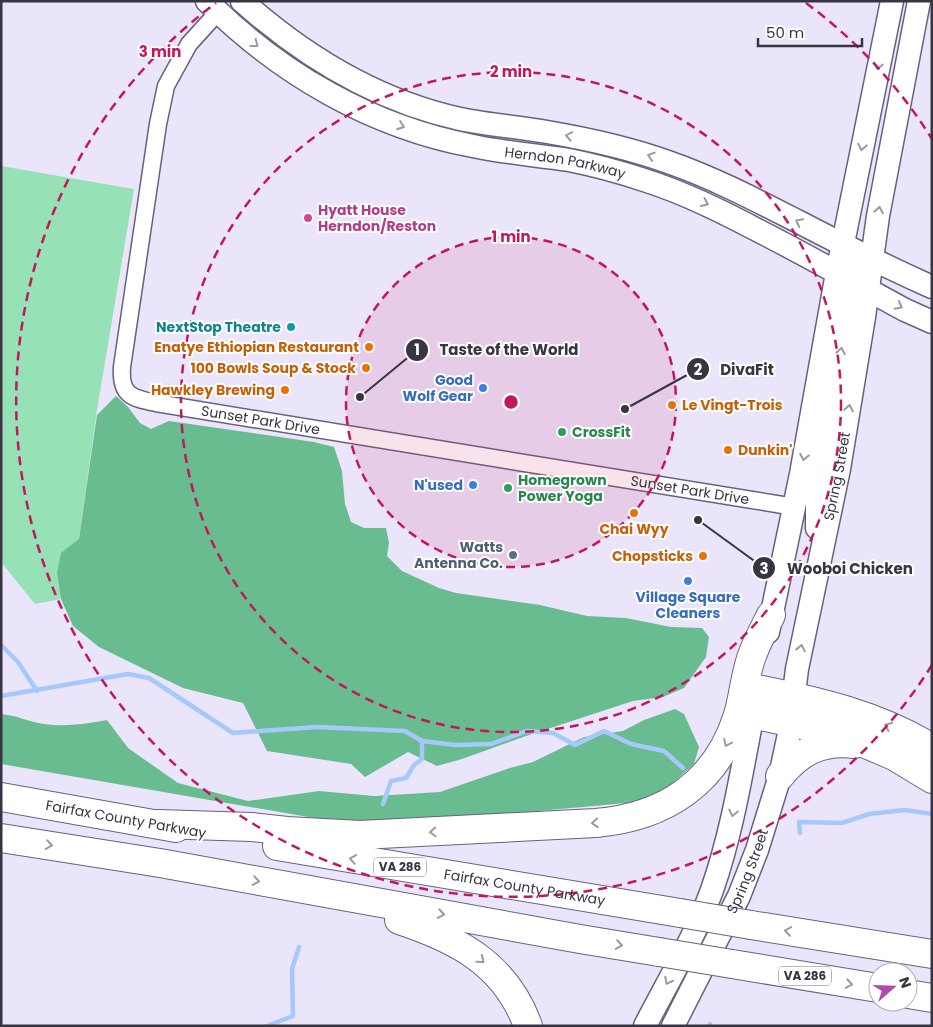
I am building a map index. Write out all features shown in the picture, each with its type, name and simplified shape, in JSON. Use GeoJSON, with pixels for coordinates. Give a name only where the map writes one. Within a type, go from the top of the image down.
{"type":"FeatureCollection","features":[{"type":"Feature","properties":{"kind":"highway"},"geometry":{"type":"LineString","coordinates":[[158,824],[252,827],[310,833],[360,835],[612,821],[643,814],[669,804],[682,795],[704,776],[720,757],[738,716],[752,654],[771,615]]}},
{"type":"Feature","properties":{"kind":"highway"},"geometry":{"type":"LineString","coordinates":[[755,701],[792,709],[840,733],[876,748],[932,779]]}},
{"type":"Feature","properties":{"kind":"highway"},"geometry":{"type":"LineString","coordinates":[[792,709],[836,707],[880,721],[932,748]]}},
{"type":"Feature","properties":{"kind":"highway"},"geometry":{"type":"LineString","coordinates":[[780,776],[790,763],[800,756],[824,745],[842,743],[876,748]]}},
{"type":"Feature","properties":{"kind":"highway","name":"Fairfax County Parkway"},"geometry":{"type":"LineString","coordinates":[[1,797],[158,824],[685,925],[751,925],[932,954]]}},
{"type":"Feature","properties":{"kind":"highway","name":"VA 286"},"geometry":{"type":"LineString","coordinates":[[1,838],[160,863],[659,952],[868,986]]}},
{"type":"Feature","properties":{"kind":"highway"},"geometry":{"type":"LineString","coordinates":[[307,890],[425,929],[464,947],[483,961],[504,984],[521,1008],[528,1026]]}},
{"type":"Feature","properties":{"kind":"highway"},"geometry":{"type":"LineString","coordinates":[[825,937],[899,934],[932,938]]}},
{"type":"Feature","properties":{"kind":"highway"},"geometry":{"type":"LineString","coordinates":[[918,996],[932,998]]}},
{"type":"Feature","properties":{"kind":"main road","name":"Herndon Parkway"},"geometry":{"type":"LineString","coordinates":[[242,1],[273,28],[312,56],[388,96],[453,117],[569,136],[660,159],[737,190],[932,287]]}},
{"type":"Feature","properties":{"kind":"main road","name":"Spring Street"},"geometry":{"type":"LineString","coordinates":[[673,1026],[717,941],[748,875],[780,776],[801,650],[839,469],[853,281],[892,1]]}},
{"type":"Feature","properties":{"kind":"main road","name":"Spring Street"},"geometry":{"type":"LineString","coordinates":[[645,1026],[685,925],[712,890],[726,844],[739,789],[771,615],[794,507],[853,281],[857,251],[878,216],[919,1]]}},
{"type":"Feature","properties":{"kind":"main road","name":"Herndon Parkway"},"geometry":{"type":"LineString","coordinates":[[213,7],[252,42],[292,72],[336,98],[378,118],[423,134],[472,146],[571,161],[643,180],[688,196],[718,209],[932,322]]}},
{"type":"Feature","properties":{"kind":"street","name":"Sunset Park Drive"},"geometry":{"type":"LineString","coordinates":[[213,7],[189,44],[166,86],[158,124],[122,367],[121,381],[128,394],[135,398],[156,403],[794,507]]}},
{"type":"Feature","properties":{"kind":"green space"},"geometry":{"type":"Polygon","coordinates":[[[1,166],[134,189],[97,410],[79,539],[57,573],[61,599],[35,604],[1,562],[1,166]]]}},
{"type":"Feature","properties":{"kind":"green space"},"geometry":{"type":"Polygon","coordinates":[[[116,396],[128,407],[140,423],[151,429],[169,421],[314,442],[334,447],[342,471],[345,504],[351,522],[364,528],[386,528],[389,543],[387,556],[402,571],[439,588],[456,593],[540,605],[587,616],[626,618],[671,627],[702,628],[709,637],[706,657],[684,688],[663,697],[633,701],[437,766],[408,752],[365,777],[351,764],[267,751],[243,703],[183,688],[99,647],[73,626],[61,599],[57,573],[61,553],[79,539],[97,415],[116,396]]]}},
{"type":"Feature","properties":{"kind":"green space"},"geometry":{"type":"Polygon","coordinates":[[[675,709],[684,714],[699,747],[694,764],[666,789],[638,802],[472,817],[349,824],[1,764],[1,714],[52,725],[75,725],[107,720],[128,748],[178,783],[248,801],[319,791],[374,796],[440,792],[533,762],[584,737],[623,731],[644,720],[675,709]]]}},
{"type":"Feature","properties":{"kind":"waterway"},"geometry":{"type":"LineString","coordinates":[[1,645],[18,662],[37,691]]}},
{"type":"Feature","properties":{"kind":"waterway"},"geometry":{"type":"LineString","coordinates":[[1,696],[128,674],[149,678],[233,733],[317,727],[405,731],[422,741],[456,745],[491,744],[527,731],[553,733],[575,745],[604,731],[631,744],[664,751],[683,768]]}},
{"type":"Feature","properties":{"kind":"waterway"},"geometry":{"type":"LineString","coordinates":[[383,804],[391,781],[406,778],[414,765],[422,759],[422,741]]}},
{"type":"Feature","properties":{"kind":"waterway"},"geometry":{"type":"LineString","coordinates":[[800,833],[799,822],[842,823],[869,814],[905,810],[932,814]]}},
{"type":"Feature","properties":{"kind":"waterway"},"geometry":{"type":"LineString","coordinates":[[267,1026],[293,1016],[292,969],[299,947]]}},
{"type":"Feature","properties":{"kind":"place","name":"Hyatt House Herndon/Reston"},"geometry":{"type":"Point","coordinates":[308,218]}},
{"type":"Feature","properties":{"kind":"place","name":"NextStop Theatre"},"geometry":{"type":"Point","coordinates":[291,327]}},
{"type":"Feature","properties":{"kind":"place","name":"Enatye Ethiopian Restaurant"},"geometry":{"type":"Point","coordinates":[369,347]}},
{"type":"Feature","properties":{"kind":"place","name":"100 Bowls Soup & Stock"},"geometry":{"type":"Point","coordinates":[366,368]}},
{"type":"Feature","properties":{"kind":"place","name":"Good Wolf Gear"},"geometry":{"type":"Point","coordinates":[483,388]}},
{"type":"Feature","properties":{"kind":"place","name":"Hawkley Brewing"},"geometry":{"type":"Point","coordinates":[285,390]}},
{"type":"Feature","properties":{"kind":"place","name":"Taste of the World"},"geometry":{"type":"Point","coordinates":[360,397]}},
{"type":"Feature","properties":{"kind":"place","name":"Le Vingt-Trois"},"geometry":{"type":"Point","coordinates":[672,405]}},
{"type":"Feature","properties":{"kind":"place","name":"DivaFit"},"geometry":{"type":"Point","coordinates":[625,409]}},
{"type":"Feature","properties":{"kind":"place","name":"CrossFit"},"geometry":{"type":"Point","coordinates":[562,432]}},
{"type":"Feature","properties":{"kind":"place","name":"Dunkin'"},"geometry":{"type":"Point","coordinates":[728,450]}},
{"type":"Feature","properties":{"kind":"place","name":"N'used"},"geometry":{"type":"Point","coordinates":[473,485]}},
{"type":"Feature","properties":{"kind":"place","name":"Homegrown Power Yoga"},"geometry":{"type":"Point","coordinates":[508,488]}},
{"type":"Feature","properties":{"kind":"place","name":"Chai Wyy"},"geometry":{"type":"Point","coordinates":[634,513]}},
{"type":"Feature","properties":{"kind":"place","name":"Wooboi Chicken"},"geometry":{"type":"Point","coordinates":[698,520]}},
{"type":"Feature","properties":{"kind":"place","name":"Watts Antenna Co."},"geometry":{"type":"Point","coordinates":[513,555]}},
{"type":"Feature","properties":{"kind":"place","name":"Chopsticks"},"geometry":{"type":"Point","coordinates":[703,556]}},
{"type":"Feature","properties":{"kind":"place","name":"Village Square Cleaners"},"geometry":{"type":"Point","coordinates":[688,581]}}]}
